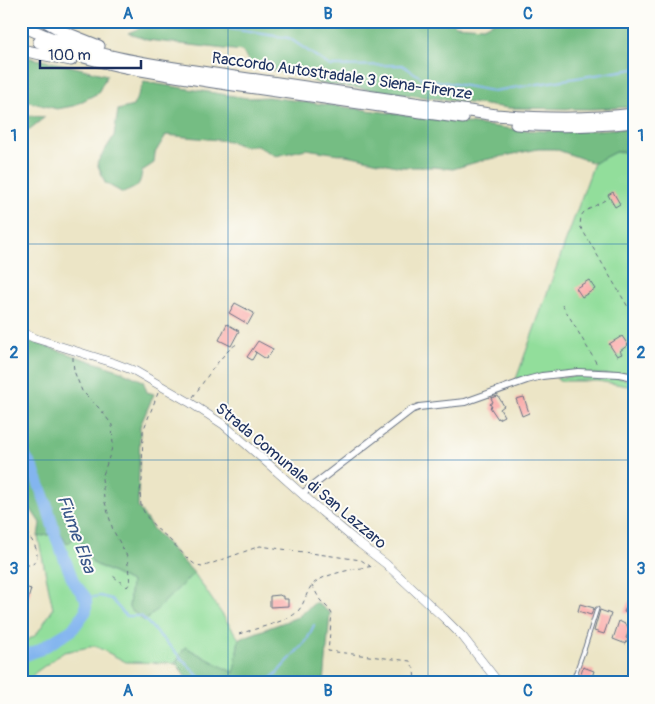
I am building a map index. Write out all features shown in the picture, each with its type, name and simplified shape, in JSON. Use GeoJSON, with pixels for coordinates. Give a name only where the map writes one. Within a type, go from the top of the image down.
{"type":"FeatureCollection","features":[{"type":"Feature","properties":{"kind":"highway"},"geometry":{"type":"LineString","coordinates":[[44,21],[77,38],[118,51],[158,59],[287,78],[306,87]]}},
{"type":"Feature","properties":{"kind":"highway","name":"Raccordo Autostradale 3 Siena-Firenze"},"geometry":{"type":"LineString","coordinates":[[21,26],[74,46],[128,59],[182,69],[496,115],[576,118],[634,114]]}},
{"type":"Feature","properties":{"kind":"highway","name":"Raccordo Autostradale 3 Siena-Firenze"},"geometry":{"type":"LineString","coordinates":[[21,34],[68,52],[116,65],[266,90],[493,122],[539,126],[586,126],[634,122]]}},
{"type":"Feature","properties":{"kind":"highway"},"geometry":{"type":"LineString","coordinates":[[21,50],[137,75],[249,93],[266,90]]}},
{"type":"Feature","properties":{"kind":"street","name":"Strada Comunale di San Lazzaro"},"geometry":{"type":"LineString","coordinates":[[21,332],[34,338],[128,368],[189,402],[230,430],[360,544],[386,564],[459,633],[499,683]]}},
{"type":"Feature","properties":{"kind":"street"},"geometry":{"type":"LineString","coordinates":[[302,494],[411,410],[419,407],[465,402],[542,376],[578,372],[619,374],[634,378]]}},
{"type":"Feature","properties":{"kind":"lane"},"geometry":{"type":"LineString","coordinates":[[572,683],[597,609]]}},
{"type":"Feature","properties":{"kind":"path"},"geometry":{"type":"LineString","coordinates":[[605,200],[584,212],[581,216],[580,226],[634,318]]}},
{"type":"Feature","properties":{"kind":"path"},"geometry":{"type":"LineString","coordinates":[[562,304],[602,373]]}},
{"type":"Feature","properties":{"kind":"path"},"geometry":{"type":"LineString","coordinates":[[189,402],[221,360],[237,344]]}},
{"type":"Feature","properties":{"kind":"path"},"geometry":{"type":"LineString","coordinates":[[75,351],[73,360],[74,371],[82,391],[101,410],[112,425],[112,445],[102,478],[104,499],[113,530],[127,556],[130,583],[127,587],[113,576]]}},
{"type":"Feature","properties":{"kind":"path"},"geometry":{"type":"LineString","coordinates":[[161,386],[143,431],[141,506],[146,516],[156,528],[188,559],[197,566],[202,567],[260,546],[361,560],[370,566]]}},
{"type":"Feature","properties":{"kind":"path"},"geometry":{"type":"LineString","coordinates":[[21,526],[36,547],[37,558],[32,565],[21,566]]}},
{"type":"Feature","properties":{"kind":"path"},"geometry":{"type":"LineString","coordinates":[[239,634],[284,620],[298,612],[312,585],[322,578],[360,568],[386,564]]}},
{"type":"Feature","properties":{"kind":"path"},"geometry":{"type":"LineString","coordinates":[[312,585],[320,600],[330,608],[332,614],[328,651],[410,661],[414,669],[415,683]]}},
{"type":"Feature","properties":{"kind":"green space"},"geometry":{"type":"Polygon","coordinates":[[[157,21],[451,21],[455,25],[483,27],[496,21],[634,21],[634,107],[591,109],[508,108],[318,83],[301,76],[252,66],[242,51],[147,40],[128,33],[157,21]]]}},
{"type":"Feature","properties":{"kind":"green space"},"geometry":{"type":"Polygon","coordinates":[[[21,56],[107,75],[98,93],[73,106],[57,109],[29,102],[21,103],[21,56]]]}},
{"type":"Feature","properties":{"kind":"green space"},"geometry":{"type":"Polygon","coordinates":[[[144,82],[247,98],[268,97],[512,129],[573,131],[634,127],[634,152],[615,152],[594,163],[555,149],[538,149],[480,161],[453,169],[401,167],[352,156],[306,149],[276,156],[257,146],[242,146],[229,141],[166,135],[155,153],[154,163],[142,171],[137,186],[123,193],[105,183],[97,163],[114,136],[118,110],[133,106],[144,82]]]}},
{"type":"Feature","properties":{"kind":"green space"},"geometry":{"type":"Polygon","coordinates":[[[21,115],[45,117],[21,136],[21,115]]]}},
{"type":"Feature","properties":{"kind":"green space"},"geometry":{"type":"Polygon","coordinates":[[[615,152],[634,152],[634,375],[550,373],[525,377],[515,382],[594,163],[615,152]]]}},
{"type":"Feature","properties":{"kind":"green space"},"geometry":{"type":"Polygon","coordinates":[[[21,338],[121,371],[143,381],[147,392],[154,394],[140,426],[138,507],[153,529],[194,573],[145,621],[129,608],[131,582],[93,563],[77,536],[67,544],[60,532],[38,537],[40,523],[21,496],[21,338]]]}},
{"type":"Feature","properties":{"kind":"green space"},"geometry":{"type":"Polygon","coordinates":[[[586,375],[634,381],[634,387],[598,381],[559,381],[556,378],[586,375]]]}},
{"type":"Feature","properties":{"kind":"green space"},"geometry":{"type":"Polygon","coordinates":[[[60,532],[67,544],[77,535],[93,563],[131,582],[129,608],[144,621],[194,573],[239,639],[234,673],[185,647],[176,663],[126,662],[95,646],[64,652],[36,672],[25,683],[21,683],[21,644],[36,635],[53,609],[38,537],[60,532]]]}},
{"type":"Feature","properties":{"kind":"green space"},"geometry":{"type":"Polygon","coordinates":[[[316,602],[330,613],[324,683],[190,683],[176,663],[185,647],[234,673],[239,639],[298,617],[316,602]]]}},
{"type":"Feature","properties":{"kind":"building"},"geometry":{"type":"Polygon","coordinates":[[[613,192],[620,204],[615,207],[608,195],[613,192]]]}},
{"type":"Feature","properties":{"kind":"building"},"geometry":{"type":"Polygon","coordinates":[[[589,280],[595,289],[582,297],[576,288],[589,280]]]}},
{"type":"Feature","properties":{"kind":"building"},"geometry":{"type":"Polygon","coordinates":[[[235,303],[254,313],[248,324],[229,313],[235,303]]]}},
{"type":"Feature","properties":{"kind":"building"},"geometry":{"type":"Polygon","coordinates":[[[227,324],[239,331],[231,346],[219,340],[227,324]]]}},
{"type":"Feature","properties":{"kind":"building"},"geometry":{"type":"Polygon","coordinates":[[[622,336],[628,345],[620,351],[622,354],[617,356],[609,344],[622,336]]]}},
{"type":"Feature","properties":{"kind":"building"},"geometry":{"type":"Polygon","coordinates":[[[258,341],[273,349],[266,359],[254,351],[256,353],[252,360],[247,357],[258,341]]]}},
{"type":"Feature","properties":{"kind":"building"},"geometry":{"type":"Polygon","coordinates":[[[498,396],[504,406],[500,409],[504,416],[498,419],[490,404],[493,402],[491,398],[498,396]]]}},
{"type":"Feature","properties":{"kind":"building"},"geometry":{"type":"Polygon","coordinates":[[[524,397],[529,413],[522,416],[516,399],[524,397]]]}},
{"type":"Feature","properties":{"kind":"building"},"geometry":{"type":"Polygon","coordinates":[[[21,586],[31,589],[23,617],[21,616],[21,586]]]}},
{"type":"Feature","properties":{"kind":"building"},"geometry":{"type":"Polygon","coordinates":[[[270,596],[283,596],[283,599],[288,599],[288,606],[270,607],[270,596]]]}},
{"type":"Feature","properties":{"kind":"building"},"geometry":{"type":"Polygon","coordinates":[[[629,601],[634,604],[634,616],[624,612],[629,601]]]}},
{"type":"Feature","properties":{"kind":"building"},"geometry":{"type":"Polygon","coordinates":[[[580,604],[594,608],[591,615],[578,611],[580,604]]]}},
{"type":"Feature","properties":{"kind":"building"},"geometry":{"type":"Polygon","coordinates":[[[600,610],[611,614],[604,634],[594,631],[600,610]]]}},
{"type":"Feature","properties":{"kind":"building"},"geometry":{"type":"Polygon","coordinates":[[[619,621],[627,625],[629,630],[626,644],[613,639],[619,621]]]}},
{"type":"Feature","properties":{"kind":"building"},"geometry":{"type":"Polygon","coordinates":[[[583,667],[594,671],[590,683],[579,679],[583,667]]]}},
{"type":"Feature","properties":{"kind":"waterway"},"geometry":{"type":"LineString","coordinates":[[221,21],[230,29],[289,38],[330,66],[402,65],[422,78],[493,91],[634,69]]}},
{"type":"Feature","properties":{"kind":"waterway","name":"Fiume Elsa"},"geometry":{"type":"LineString","coordinates":[[21,449],[34,471],[74,583],[86,598],[86,611],[72,630],[39,650],[21,657]]}},
{"type":"Feature","properties":{"kind":"waterway"},"geometry":{"type":"LineString","coordinates":[[86,598],[100,596],[111,599],[126,616],[141,616],[205,683]]}},
{"type":"Feature","properties":{"kind":"waterway"},"geometry":{"type":"LineString","coordinates":[[264,683],[276,674],[307,640],[314,625]]}}]}
